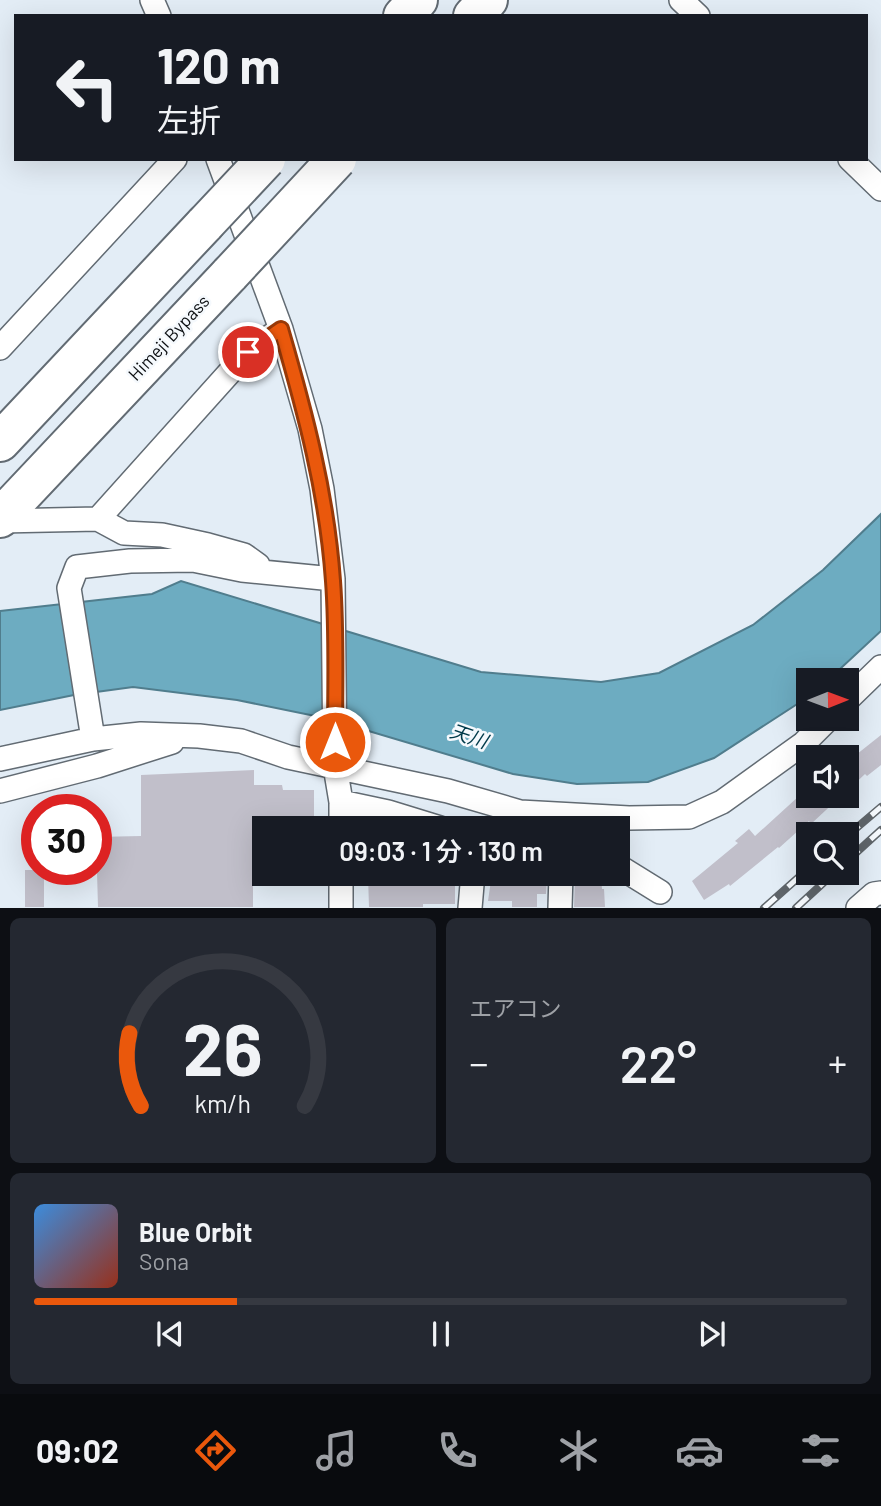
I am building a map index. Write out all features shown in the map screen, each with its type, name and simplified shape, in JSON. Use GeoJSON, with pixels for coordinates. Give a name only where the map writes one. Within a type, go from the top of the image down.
{"type":"FeatureCollection","features":[{"type":"Feature","properties":{"kind":"highway"},"geometry":{"type":"LineString","coordinates":[[405,14],[418,0]]}},
{"type":"Feature","properties":{"kind":"highway"},"geometry":{"type":"LineString","coordinates":[[475,14],[488,0]]}},
{"type":"Feature","properties":{"kind":"highway"},"geometry":{"type":"LineString","coordinates":[[0,442],[265,161]]}},
{"type":"Feature","properties":{"kind":"highway","name":"Himeji Bypass"},"geometry":{"type":"LineString","coordinates":[[6,512],[336,161]]}},
{"type":"Feature","properties":{"kind":"street"},"geometry":{"type":"LineString","coordinates":[[681,0],[696,14]]}},
{"type":"Feature","properties":{"kind":"street"},"geometry":{"type":"LineString","coordinates":[[0,348],[172,161]]}},
{"type":"Feature","properties":{"kind":"street"},"geometry":{"type":"LineString","coordinates":[[219,161],[281,329],[310,429],[322,489],[333,579],[335,766],[341,816]]}},
{"type":"Feature","properties":{"kind":"street"},"geometry":{"type":"LineString","coordinates":[[851,161],[881,189]]}},
{"type":"Feature","properties":{"kind":"street"},"geometry":{"type":"LineString","coordinates":[[99,519],[248,352],[281,329]]}},
{"type":"Feature","properties":{"kind":"street"},"geometry":{"type":"LineString","coordinates":[[6,512],[99,519],[124,533],[162,535],[244,555],[267,571]]}},
{"type":"Feature","properties":{"kind":"street"},"geometry":{"type":"LineString","coordinates":[[93,739],[69,588],[77,568],[93,564],[192,560],[242,570],[333,579]]}},
{"type":"Feature","properties":{"kind":"street"},"geometry":{"type":"LineString","coordinates":[[859,688],[881,667]]}},
{"type":"Feature","properties":{"kind":"street"},"geometry":{"type":"LineString","coordinates":[[0,759],[93,739],[141,734],[199,736],[241,741],[288,757],[448,791],[520,812],[629,818],[690,817],[722,802],[804,743],[815,732]]}},
{"type":"Feature","properties":{"kind":"street"},"geometry":{"type":"LineString","coordinates":[[0,791],[199,736]]}},
{"type":"Feature","properties":{"kind":"street"},"geometry":{"type":"LineString","coordinates":[[341,802],[401,816]]}},
{"type":"Feature","properties":{"kind":"street"},"geometry":{"type":"LineString","coordinates":[[630,873],[660,892]]}},
{"type":"Feature","properties":{"kind":"street"},"geometry":{"type":"LineString","coordinates":[[341,886],[341,908]]}},
{"type":"Feature","properties":{"kind":"street"},"geometry":{"type":"LineString","coordinates":[[470,908],[472,886]]}},
{"type":"Feature","properties":{"kind":"street"},"geometry":{"type":"LineString","coordinates":[[559,908],[560,886]]}},
{"type":"Feature","properties":{"kind":"street"},"geometry":{"type":"LineString","coordinates":[[858,908],[874,894],[881,893]]}},
{"type":"Feature","properties":{"kind":"water","name":"天川"},"geometry":{"type":"Polygon","coordinates":[[[881,514],[881,631],[841,668],[796,668],[796,705],[714,758],[648,782],[577,784],[513,774],[325,718],[237,700],[133,687],[74,695],[0,710],[0,611],[152,594],[181,581],[481,672],[601,682],[659,673],[753,625],[823,570],[881,514]]]}},
{"type":"Feature","properties":{"kind":"building"},"geometry":{"type":"Polygon","coordinates":[[[881,735],[881,765],[859,780],[859,752],[881,735]]]}},
{"type":"Feature","properties":{"kind":"building"},"geometry":{"type":"Polygon","coordinates":[[[254,770],[254,785],[282,785],[283,790],[314,790],[314,816],[252,816],[253,907],[98,907],[97,885],[112,885],[112,837],[141,836],[141,775],[254,770]]]}},
{"type":"Feature","properties":{"kind":"building"},"geometry":{"type":"Polygon","coordinates":[[[796,799],[796,808],[828,808],[813,822],[796,822],[796,833],[779,848],[730,886],[729,884],[704,900],[692,881],[738,843],[735,841],[749,829],[755,836],[796,799]]]}},
{"type":"Feature","properties":{"kind":"building"},"geometry":{"type":"Polygon","coordinates":[[[25,885],[44,885],[44,907],[25,907],[25,885]]]}},
{"type":"Feature","properties":{"kind":"building"},"geometry":{"type":"Polygon","coordinates":[[[368,886],[455,886],[455,904],[369,907],[368,886]]]}},
{"type":"Feature","properties":{"kind":"building"},"geometry":{"type":"Polygon","coordinates":[[[490,886],[546,886],[546,894],[537,894],[537,907],[512,907],[512,901],[488,901],[490,886]]]}},
{"type":"Feature","properties":{"kind":"building"},"geometry":{"type":"Polygon","coordinates":[[[575,886],[602,886],[604,889],[605,907],[574,907],[575,886]]]}},
{"type":"Feature","properties":{"kind":"railway"},"geometry":{"type":"LineString","coordinates":[[859,826],[881,807]]}},
{"type":"Feature","properties":{"kind":"railway"},"geometry":{"type":"LineString","coordinates":[[859,850],[881,830]]}},
{"type":"Feature","properties":{"kind":"railway"},"geometry":{"type":"LineString","coordinates":[[764,908],[796,880]]}},
{"type":"Feature","properties":{"kind":"railway"},"geometry":{"type":"LineString","coordinates":[[796,908],[821,885]]}},
{"type":"Feature","properties":{"kind":"route"},"geometry":{"type":"LineString","coordinates":[[248,352],[281,329],[310,429],[322,489],[333,579],[335,742]]}}]}
